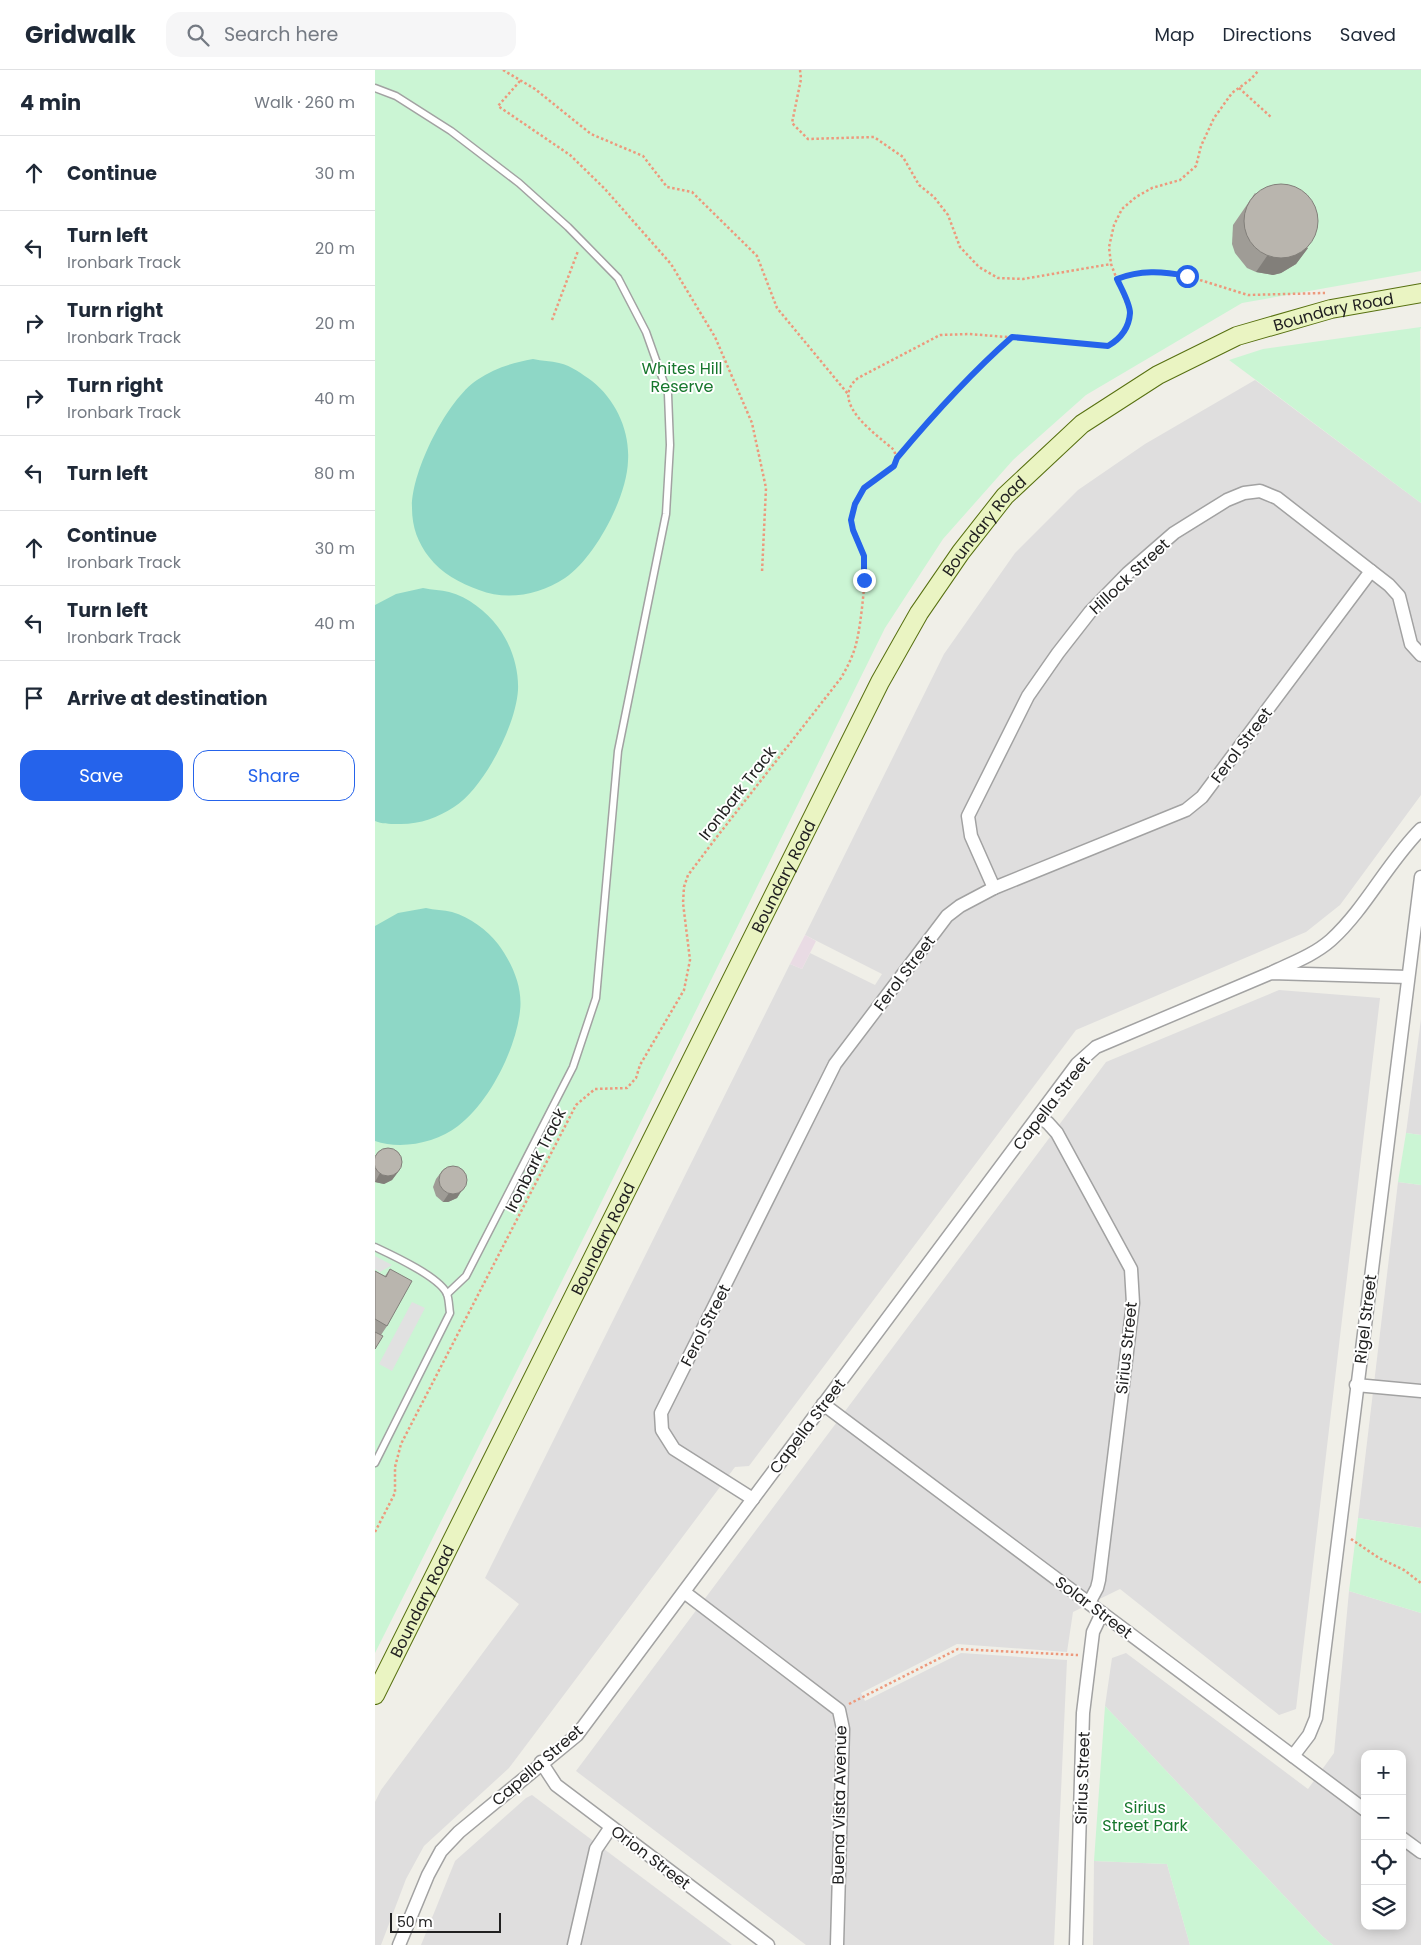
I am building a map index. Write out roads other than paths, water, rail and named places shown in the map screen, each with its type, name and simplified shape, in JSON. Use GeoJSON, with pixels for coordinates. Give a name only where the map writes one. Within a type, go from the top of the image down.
{"type":"FeatureCollection","features":[{"type":"Feature","properties":{"kind":"main road","name":"Boundary Road"},"geometry":{"type":"LineString","coordinates":[[375,1695],[880,682],[919,613],[961,552],[1005,496],[1082,424],[1158,375],[1237,336],[1331,309],[1421,293]]}},
{"type":"Feature","properties":{"kind":"street","name":"Hillock Street"},"geometry":{"type":"LineString","coordinates":[[994,888],[971,836],[968,816],[1029,696],[1058,653],[1090,612],[1128,572],[1174,534],[1227,500],[1244,493],[1260,491],[1277,498],[1389,585],[1399,596],[1411,644],[1421,655]]}},
{"type":"Feature","properties":{"kind":"street","name":"Ferol Street"},"geometry":{"type":"LineString","coordinates":[[753,1499],[674,1449],[662,1430],[661,1413],[835,1064],[947,916],[960,906],[994,888],[1186,810],[1202,797],[1371,571]]}},
{"type":"Feature","properties":{"kind":"street","name":"Capella Street"},"geometry":{"type":"LineString","coordinates":[[399,1945],[428,1875],[441,1851],[459,1832],[541,1762],[577,1735],[1077,1064],[1096,1048],[1271,973],[1310,954],[1329,942],[1348,923],[1405,845],[1421,829]]}},
{"type":"Feature","properties":{"kind":"street","name":"Rigel Street"},"geometry":{"type":"LineString","coordinates":[[1293,1756],[1309,1735],[1316,1718],[1356,1385],[1421,877]]}},
{"type":"Feature","properties":{"kind":"street","name":"Capella Street"},"geometry":{"type":"LineString","coordinates":[[1271,973],[1408,977]]}},
{"type":"Feature","properties":{"kind":"street","name":"Sirius Street"},"geometry":{"type":"LineString","coordinates":[[1039,1117],[1057,1133],[1131,1269],[1133,1303],[1101,1560],[1097,1588],[1089,1603]]}},
{"type":"Feature","properties":{"kind":"street"},"geometry":{"type":"LineString","coordinates":[[1356,1385],[1421,1391]]}},
{"type":"Feature","properties":{"kind":"street","name":"Solar Street"},"geometry":{"type":"LineString","coordinates":[[823,1404],[1361,1807]]}},
{"type":"Feature","properties":{"kind":"street","name":"Buena Vista Avenue"},"geometry":{"type":"LineString","coordinates":[[684,1592],[839,1710],[843,1729],[837,1945]]}},
{"type":"Feature","properties":{"kind":"street","name":"Sirius Street"},"geometry":{"type":"LineString","coordinates":[[1076,1945],[1083,1713],[1093,1632],[1102,1613]]}},
{"type":"Feature","properties":{"kind":"street","name":"Orion Street"},"geometry":{"type":"LineString","coordinates":[[541,1762],[556,1785],[769,1945]]}},
{"type":"Feature","properties":{"kind":"street"},"geometry":{"type":"LineString","coordinates":[[574,1945],[596,1849],[611,1827]]}},
{"type":"Feature","properties":{"kind":"street"},"geometry":{"type":"LineString","coordinates":[[1405,1840],[1421,1852]]}},
{"type":"Feature","properties":{"kind":"lane"},"geometry":{"type":"LineString","coordinates":[[375,88],[396,96],[451,131],[519,182],[581,240],[618,278],[646,332],[668,394],[670,445],[666,514],[618,751],[596,998],[573,1067],[465,1276],[447,1294]]}},
{"type":"Feature","properties":{"kind":"lane"},"geometry":{"type":"LineString","coordinates":[[375,1246],[439,1283],[447,1294],[450,1313],[375,1463]]}},
{"type":"Feature","properties":{"kind":"park label","name":"Whites Hill Reserve"},"geometry":{"type":"Point","coordinates":[682,377]}},
{"type":"Feature","properties":{"kind":"park label","name":"Sirius Street Park"},"geometry":{"type":"Point","coordinates":[1145,1816]}}]}
